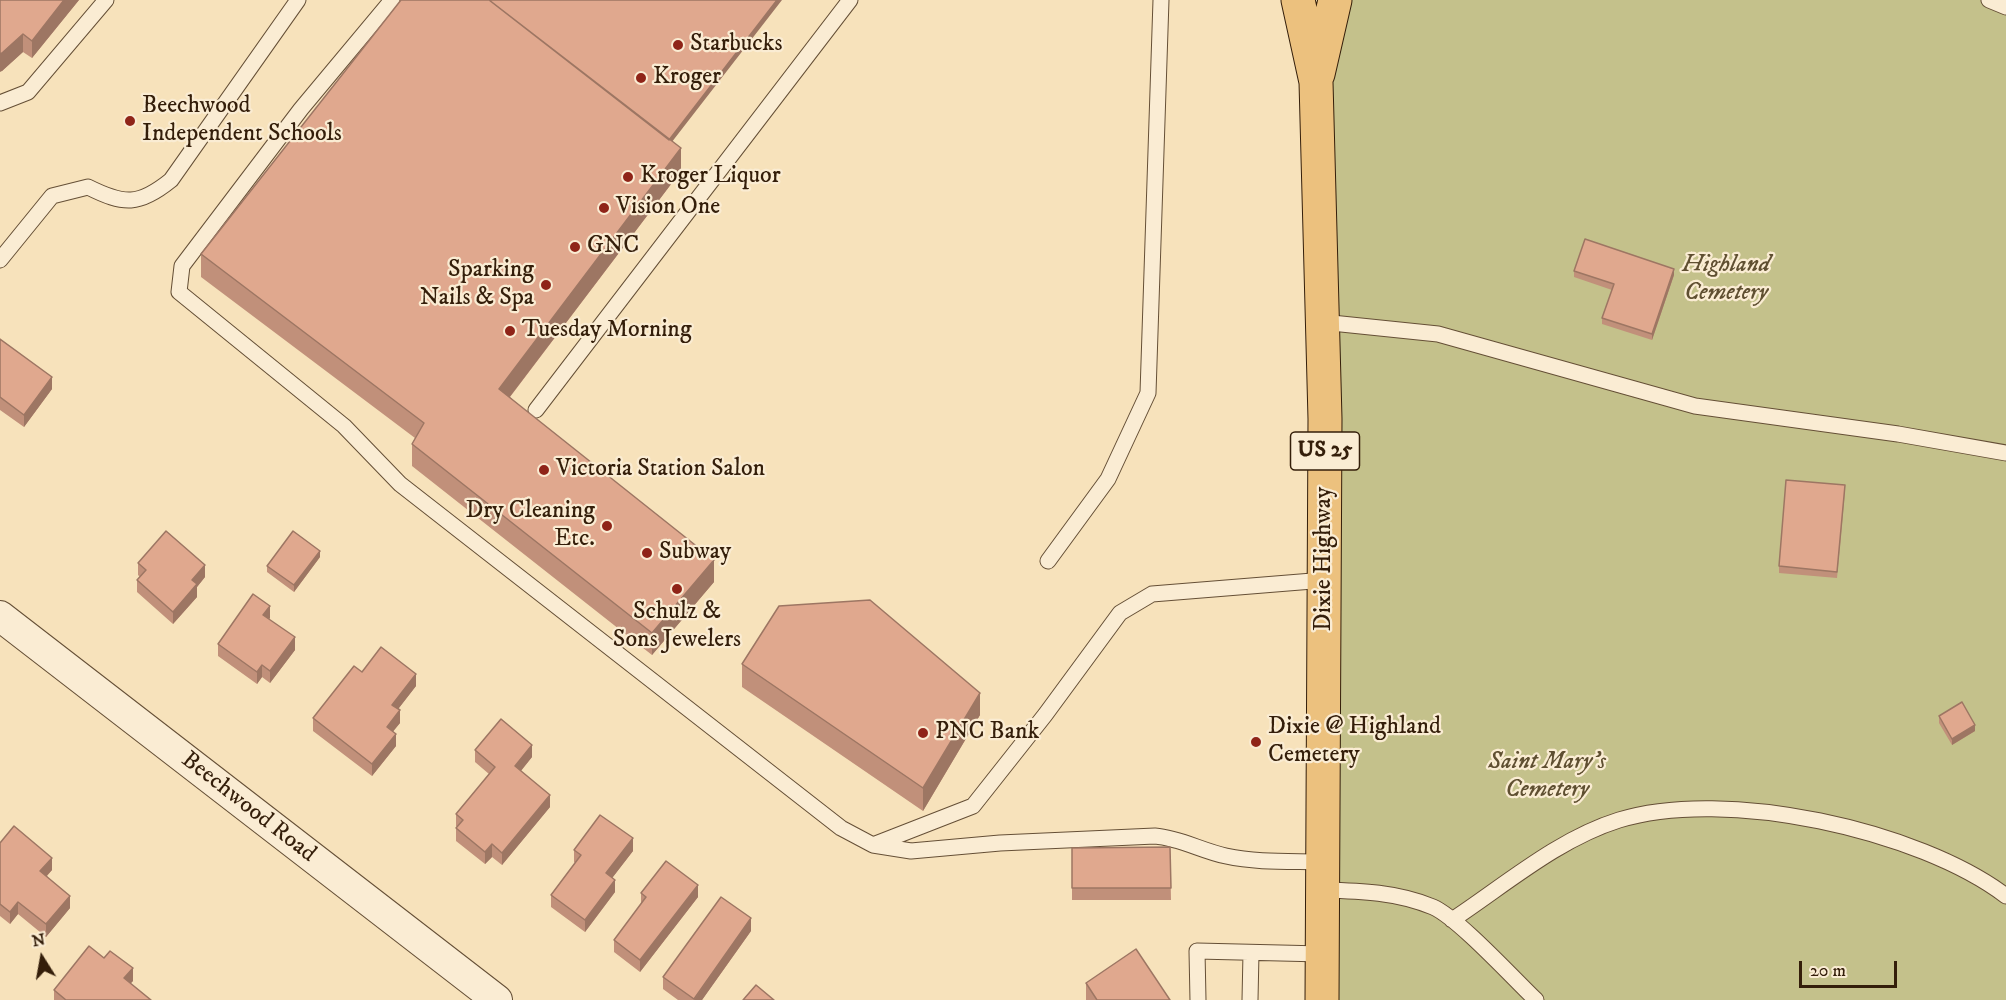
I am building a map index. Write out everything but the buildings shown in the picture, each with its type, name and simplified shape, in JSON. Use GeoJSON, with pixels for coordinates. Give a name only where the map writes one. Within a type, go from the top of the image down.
{"type":"FeatureCollection","features":[{"type":"Feature","properties":{"kind":"main road","name":"Dixie Highway"},"geometry":{"type":"LineString","coordinates":[[1298,0],[1316,82],[1322,322],[1325,580],[1322,1000]]}},
{"type":"Feature","properties":{"kind":"main road","name":"Dixie Highway"},"geometry":{"type":"LineString","coordinates":[[1316,82],[1335,0]]}},
{"type":"Feature","properties":{"kind":"street","name":"Beechwood Road"},"geometry":{"type":"LineString","coordinates":[[0,616],[490,998]]}},
{"type":"Feature","properties":{"kind":"lane"},"geometry":{"type":"LineString","coordinates":[[0,103],[28,92],[106,0]]}},
{"type":"Feature","properties":{"kind":"lane"},"geometry":{"type":"LineString","coordinates":[[0,260],[52,196],[88,187],[114,200],[134,201],[153,195],[171,180],[298,0]]}},
{"type":"Feature","properties":{"kind":"lane"},"geometry":{"type":"LineString","coordinates":[[392,0],[301,108],[182,266],[179,292],[344,426],[400,483],[841,828],[873,844],[911,851],[1000,843],[1172,837],[1234,858],[1323,876],[1386,892],[1434,908],[1452,920],[1536,1000]]}},
{"type":"Feature","properties":{"kind":"lane"},"geometry":{"type":"LineString","coordinates":[[537,411],[850,0]]}},
{"type":"Feature","properties":{"kind":"lane"},"geometry":{"type":"LineString","coordinates":[[1048,561],[1108,479],[1148,393],[1161,0]]}},
{"type":"Feature","properties":{"kind":"lane"},"geometry":{"type":"LineString","coordinates":[[1989,0],[2006,7]]}},
{"type":"Feature","properties":{"kind":"lane"},"geometry":{"type":"LineString","coordinates":[[1322,322],[1438,334],[1695,406],[1898,434],[2006,453]]}},
{"type":"Feature","properties":{"kind":"lane"},"geometry":{"type":"LineString","coordinates":[[873,844],[973,806],[1045,715],[1120,613],[1152,594],[1325,580]]}},
{"type":"Feature","properties":{"kind":"lane"},"geometry":{"type":"LineString","coordinates":[[1452,920],[1574,839],[1619,820],[1656,812],[1695,808],[1755,811],[1832,824],[1892,839],[1940,857],[1980,876],[2006,897]]}},
{"type":"Feature","properties":{"kind":"lane"},"geometry":{"type":"LineString","coordinates":[[1198,1000],[1197,951],[1322,954]]}},
{"type":"Feature","properties":{"kind":"lane"},"geometry":{"type":"LineString","coordinates":[[1250,1000],[1251,953]]}},
{"type":"Feature","properties":{"kind":"green space"},"geometry":{"type":"Polygon","coordinates":[[[1335,0],[2006,0],[2006,1000],[1322,1000],[1316,82],[1335,0]]]}},
{"type":"Feature","properties":{"kind":"place","name":"Starbucks"},"geometry":{"type":"Point","coordinates":[678,45]}},
{"type":"Feature","properties":{"kind":"place","name":"Kroger"},"geometry":{"type":"Point","coordinates":[641,78]}},
{"type":"Feature","properties":{"kind":"place","name":"Beechwood Independent Schools"},"geometry":{"type":"Point","coordinates":[130,121]}},
{"type":"Feature","properties":{"kind":"place","name":"Kroger Liquor"},"geometry":{"type":"Point","coordinates":[628,177]}},
{"type":"Feature","properties":{"kind":"place","name":"Vision One"},"geometry":{"type":"Point","coordinates":[604,208]}},
{"type":"Feature","properties":{"kind":"place","name":"GNC"},"geometry":{"type":"Point","coordinates":[575,247]}},
{"type":"Feature","properties":{"kind":"place","name":"Sparking Nails & Spa"},"geometry":{"type":"Point","coordinates":[546,285]}},
{"type":"Feature","properties":{"kind":"place","name":"Tuesday Morning"},"geometry":{"type":"Point","coordinates":[510,331]}},
{"type":"Feature","properties":{"kind":"place","name":"Victoria Station Salon"},"geometry":{"type":"Point","coordinates":[544,470]}},
{"type":"Feature","properties":{"kind":"place","name":"Dry Cleaning Etc."},"geometry":{"type":"Point","coordinates":[607,526]}},
{"type":"Feature","properties":{"kind":"place","name":"Subway"},"geometry":{"type":"Point","coordinates":[647,553]}},
{"type":"Feature","properties":{"kind":"place","name":"Schulz & Sons Jewelers"},"geometry":{"type":"Point","coordinates":[677,589]}},
{"type":"Feature","properties":{"kind":"place","name":"PNC Bank"},"geometry":{"type":"Point","coordinates":[923,733]}},
{"type":"Feature","properties":{"kind":"place","name":"Dixie @ Highland Cemetery"},"geometry":{"type":"Point","coordinates":[1256,742]}},
{"type":"Feature","properties":{"kind":"park label","name":"Highland Cemetery"},"geometry":{"type":"Point","coordinates":[1726,280]}},
{"type":"Feature","properties":{"kind":"park label","name":"Saint Mary’s Cemetery"},"geometry":{"type":"Point","coordinates":[1547,777]}}]}
